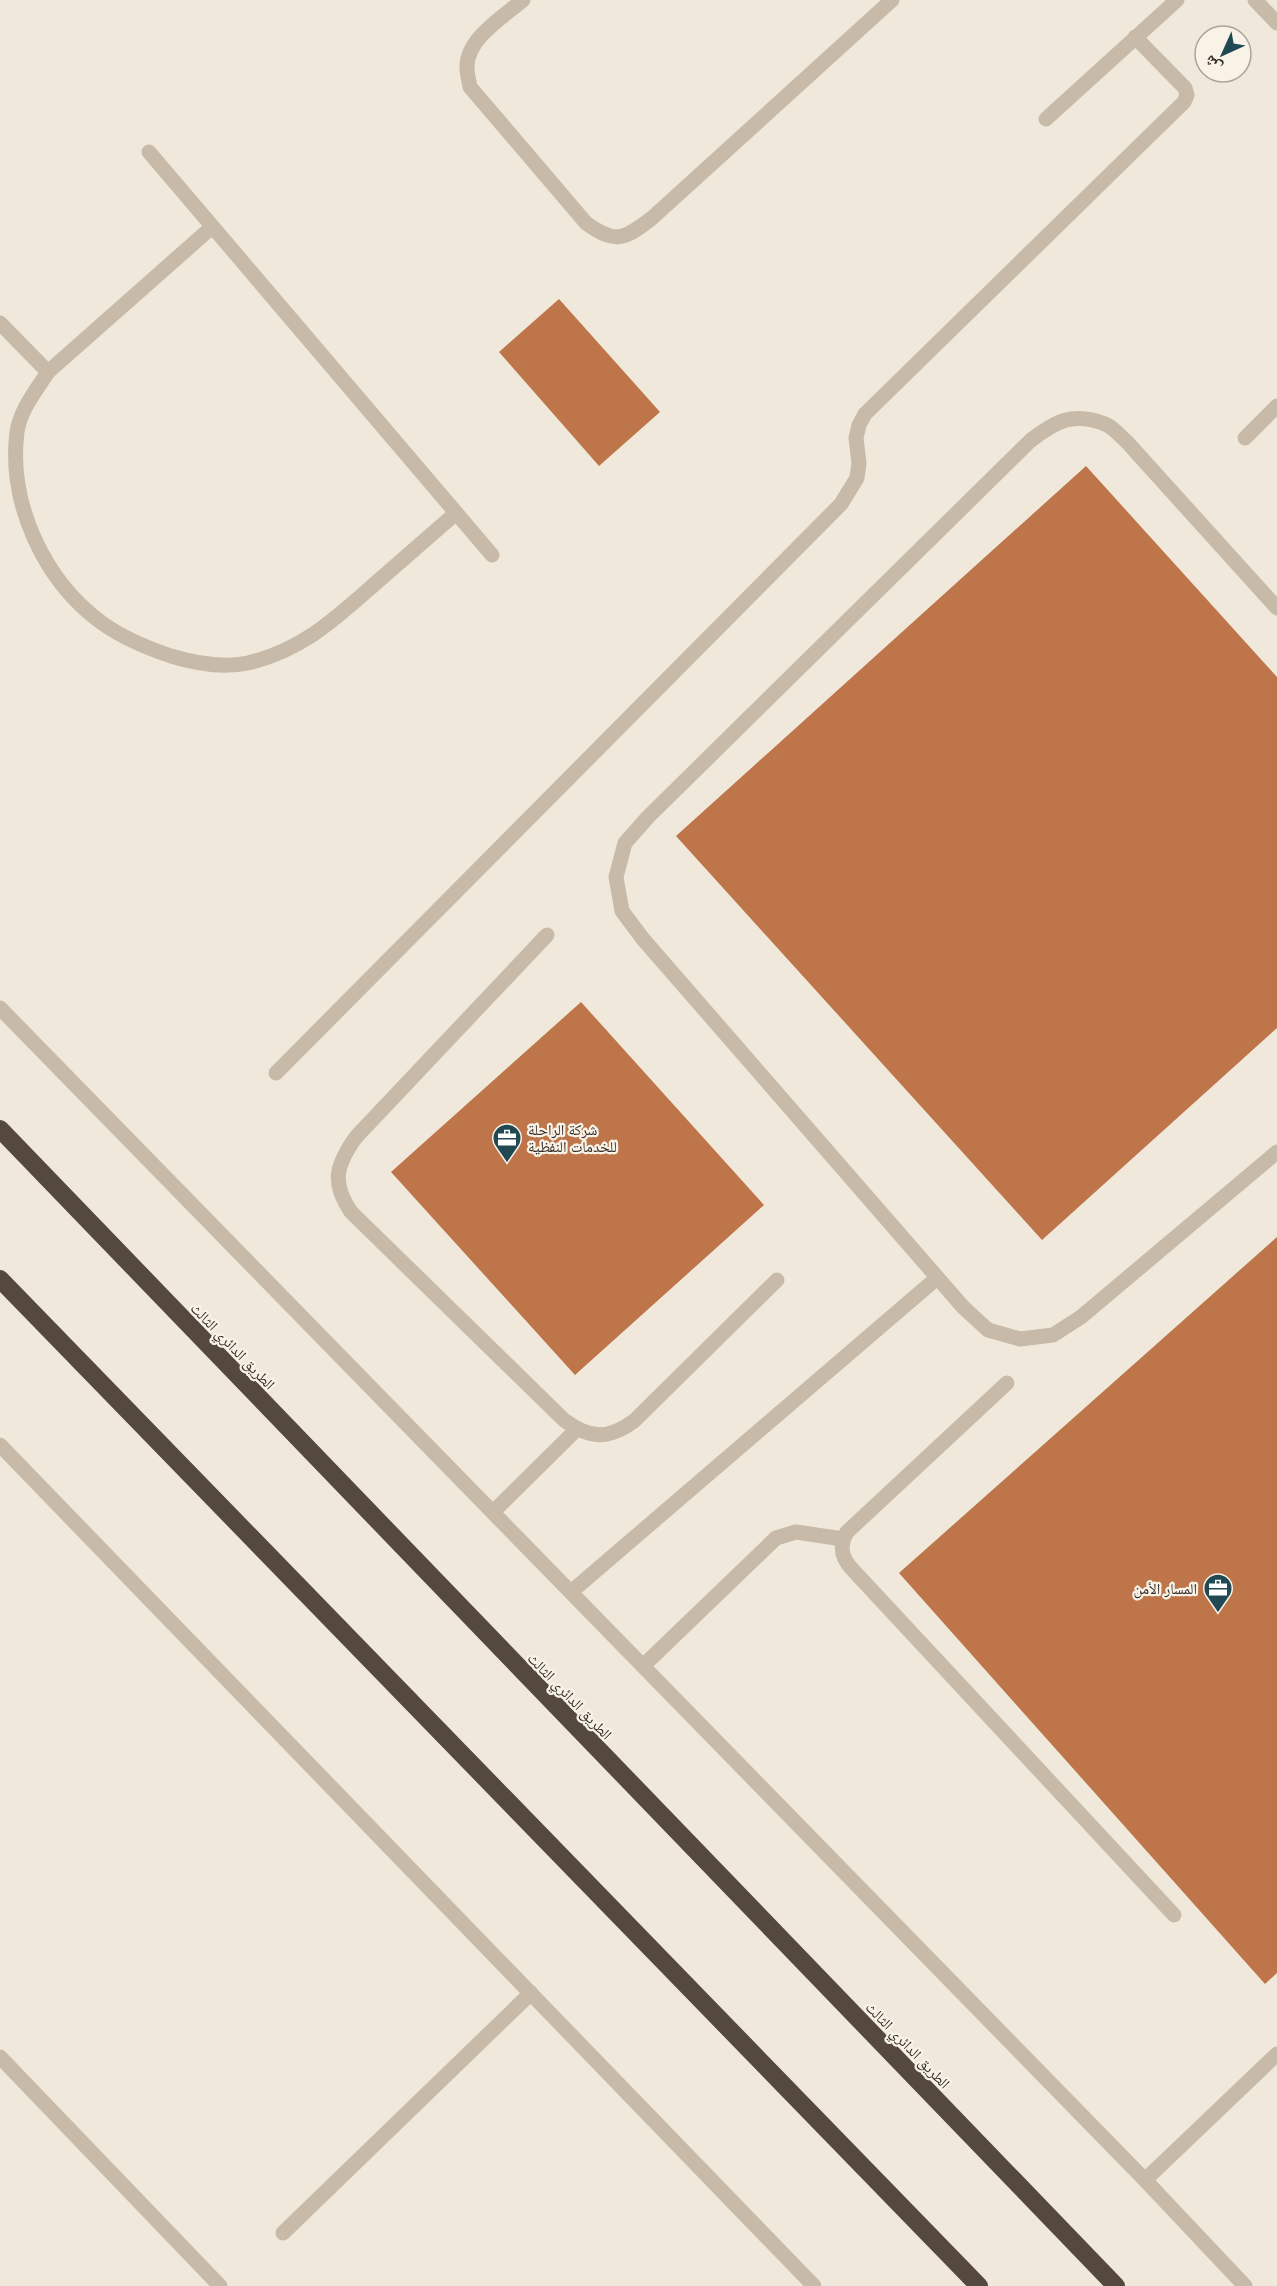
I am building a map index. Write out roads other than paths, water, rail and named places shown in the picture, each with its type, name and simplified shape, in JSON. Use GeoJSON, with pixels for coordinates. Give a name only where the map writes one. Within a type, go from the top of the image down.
{"type":"FeatureCollection","features":[{"type":"Feature","properties":{"kind":"highway","name":"الطريق الدائري الثالث"},"geometry":{"type":"LineString","coordinates":[[0,1129],[1116,2286]]}},
{"type":"Feature","properties":{"kind":"highway"},"geometry":{"type":"LineString","coordinates":[[0,1279],[979,2286]]}},
{"type":"Feature","properties":{"kind":"street"},"geometry":{"type":"LineString","coordinates":[[523,0],[472,47],[467,66],[471,87],[586,223],[603,235],[618,238],[636,230],[652,218],[892,0]]}},
{"type":"Feature","properties":{"kind":"street"},"geometry":{"type":"LineString","coordinates":[[1046,119],[1177,0]]}},
{"type":"Feature","properties":{"kind":"street"},"geometry":{"type":"LineString","coordinates":[[1255,0],[1277,23]]}},
{"type":"Feature","properties":{"kind":"street"},"geometry":{"type":"LineString","coordinates":[[276,1073],[835,511],[850,492],[857,478],[860,464],[856,438],[865,414],[1184,102],[1187,95],[1185,88],[1135,37]]}},
{"type":"Feature","properties":{"kind":"street"},"geometry":{"type":"LineString","coordinates":[[149,152],[492,555]]}},
{"type":"Feature","properties":{"kind":"street"},"geometry":{"type":"LineString","coordinates":[[212,226],[48,372],[32,396],[17,429],[16,461],[20,492],[28,522],[57,578],[78,602],[101,622],[127,639],[185,660],[215,664],[246,663],[289,650],[323,629],[456,513]]}},
{"type":"Feature","properties":{"kind":"street"},"geometry":{"type":"LineString","coordinates":[[0,323],[48,372]]}},
{"type":"Feature","properties":{"kind":"street"},"geometry":{"type":"LineString","coordinates":[[1245,438],[1277,406]]}},
{"type":"Feature","properties":{"kind":"street"},"geometry":{"type":"LineString","coordinates":[[1277,608],[1127,442],[1106,424],[1079,418],[1051,424],[1030,441],[648,817],[625,843],[616,877],[622,911],[643,939],[937,1278],[988,1330],[1020,1339],[1053,1335],[1081,1317],[1277,1152]]}},
{"type":"Feature","properties":{"kind":"street"},"geometry":{"type":"LineString","coordinates":[[547,935],[356,1137],[339,1166],[338,1183],[342,1199],[351,1212],[577,1429],[591,1434],[606,1435],[621,1430],[634,1421],[777,1280]]}},
{"type":"Feature","properties":{"kind":"street"},"geometry":{"type":"LineString","coordinates":[[0,1008],[1145,2180],[1245,2286]]}},
{"type":"Feature","properties":{"kind":"street"},"geometry":{"type":"LineString","coordinates":[[571,1592],[937,1278]]}},
{"type":"Feature","properties":{"kind":"street"},"geometry":{"type":"LineString","coordinates":[[1007,1383],[847,1532],[841,1550],[844,1561],[1174,1915]]}},
{"type":"Feature","properties":{"kind":"street"},"geometry":{"type":"LineString","coordinates":[[493,1512],[577,1429]]}},
{"type":"Feature","properties":{"kind":"street"},"geometry":{"type":"LineString","coordinates":[[0,1445],[814,2286]]}},
{"type":"Feature","properties":{"kind":"street"},"geometry":{"type":"LineString","coordinates":[[643,1666],[776,1538],[796,1532],[843,1539]]}},
{"type":"Feature","properties":{"kind":"street"},"geometry":{"type":"LineString","coordinates":[[284,2233],[531,1993]]}},
{"type":"Feature","properties":{"kind":"street"},"geometry":{"type":"LineString","coordinates":[[1145,2180],[1277,2054]]}},
{"type":"Feature","properties":{"kind":"street"},"geometry":{"type":"LineString","coordinates":[[0,2057],[220,2286]]}},
{"type":"Feature","properties":{"kind":"place","name":"شركة الراحلة للخدمات النفظية"},"geometry":{"type":"Point","coordinates":[507,1164]}},
{"type":"Feature","properties":{"kind":"place","name":"المسار الأمن"},"geometry":{"type":"Point","coordinates":[1218,1614]}}]}
